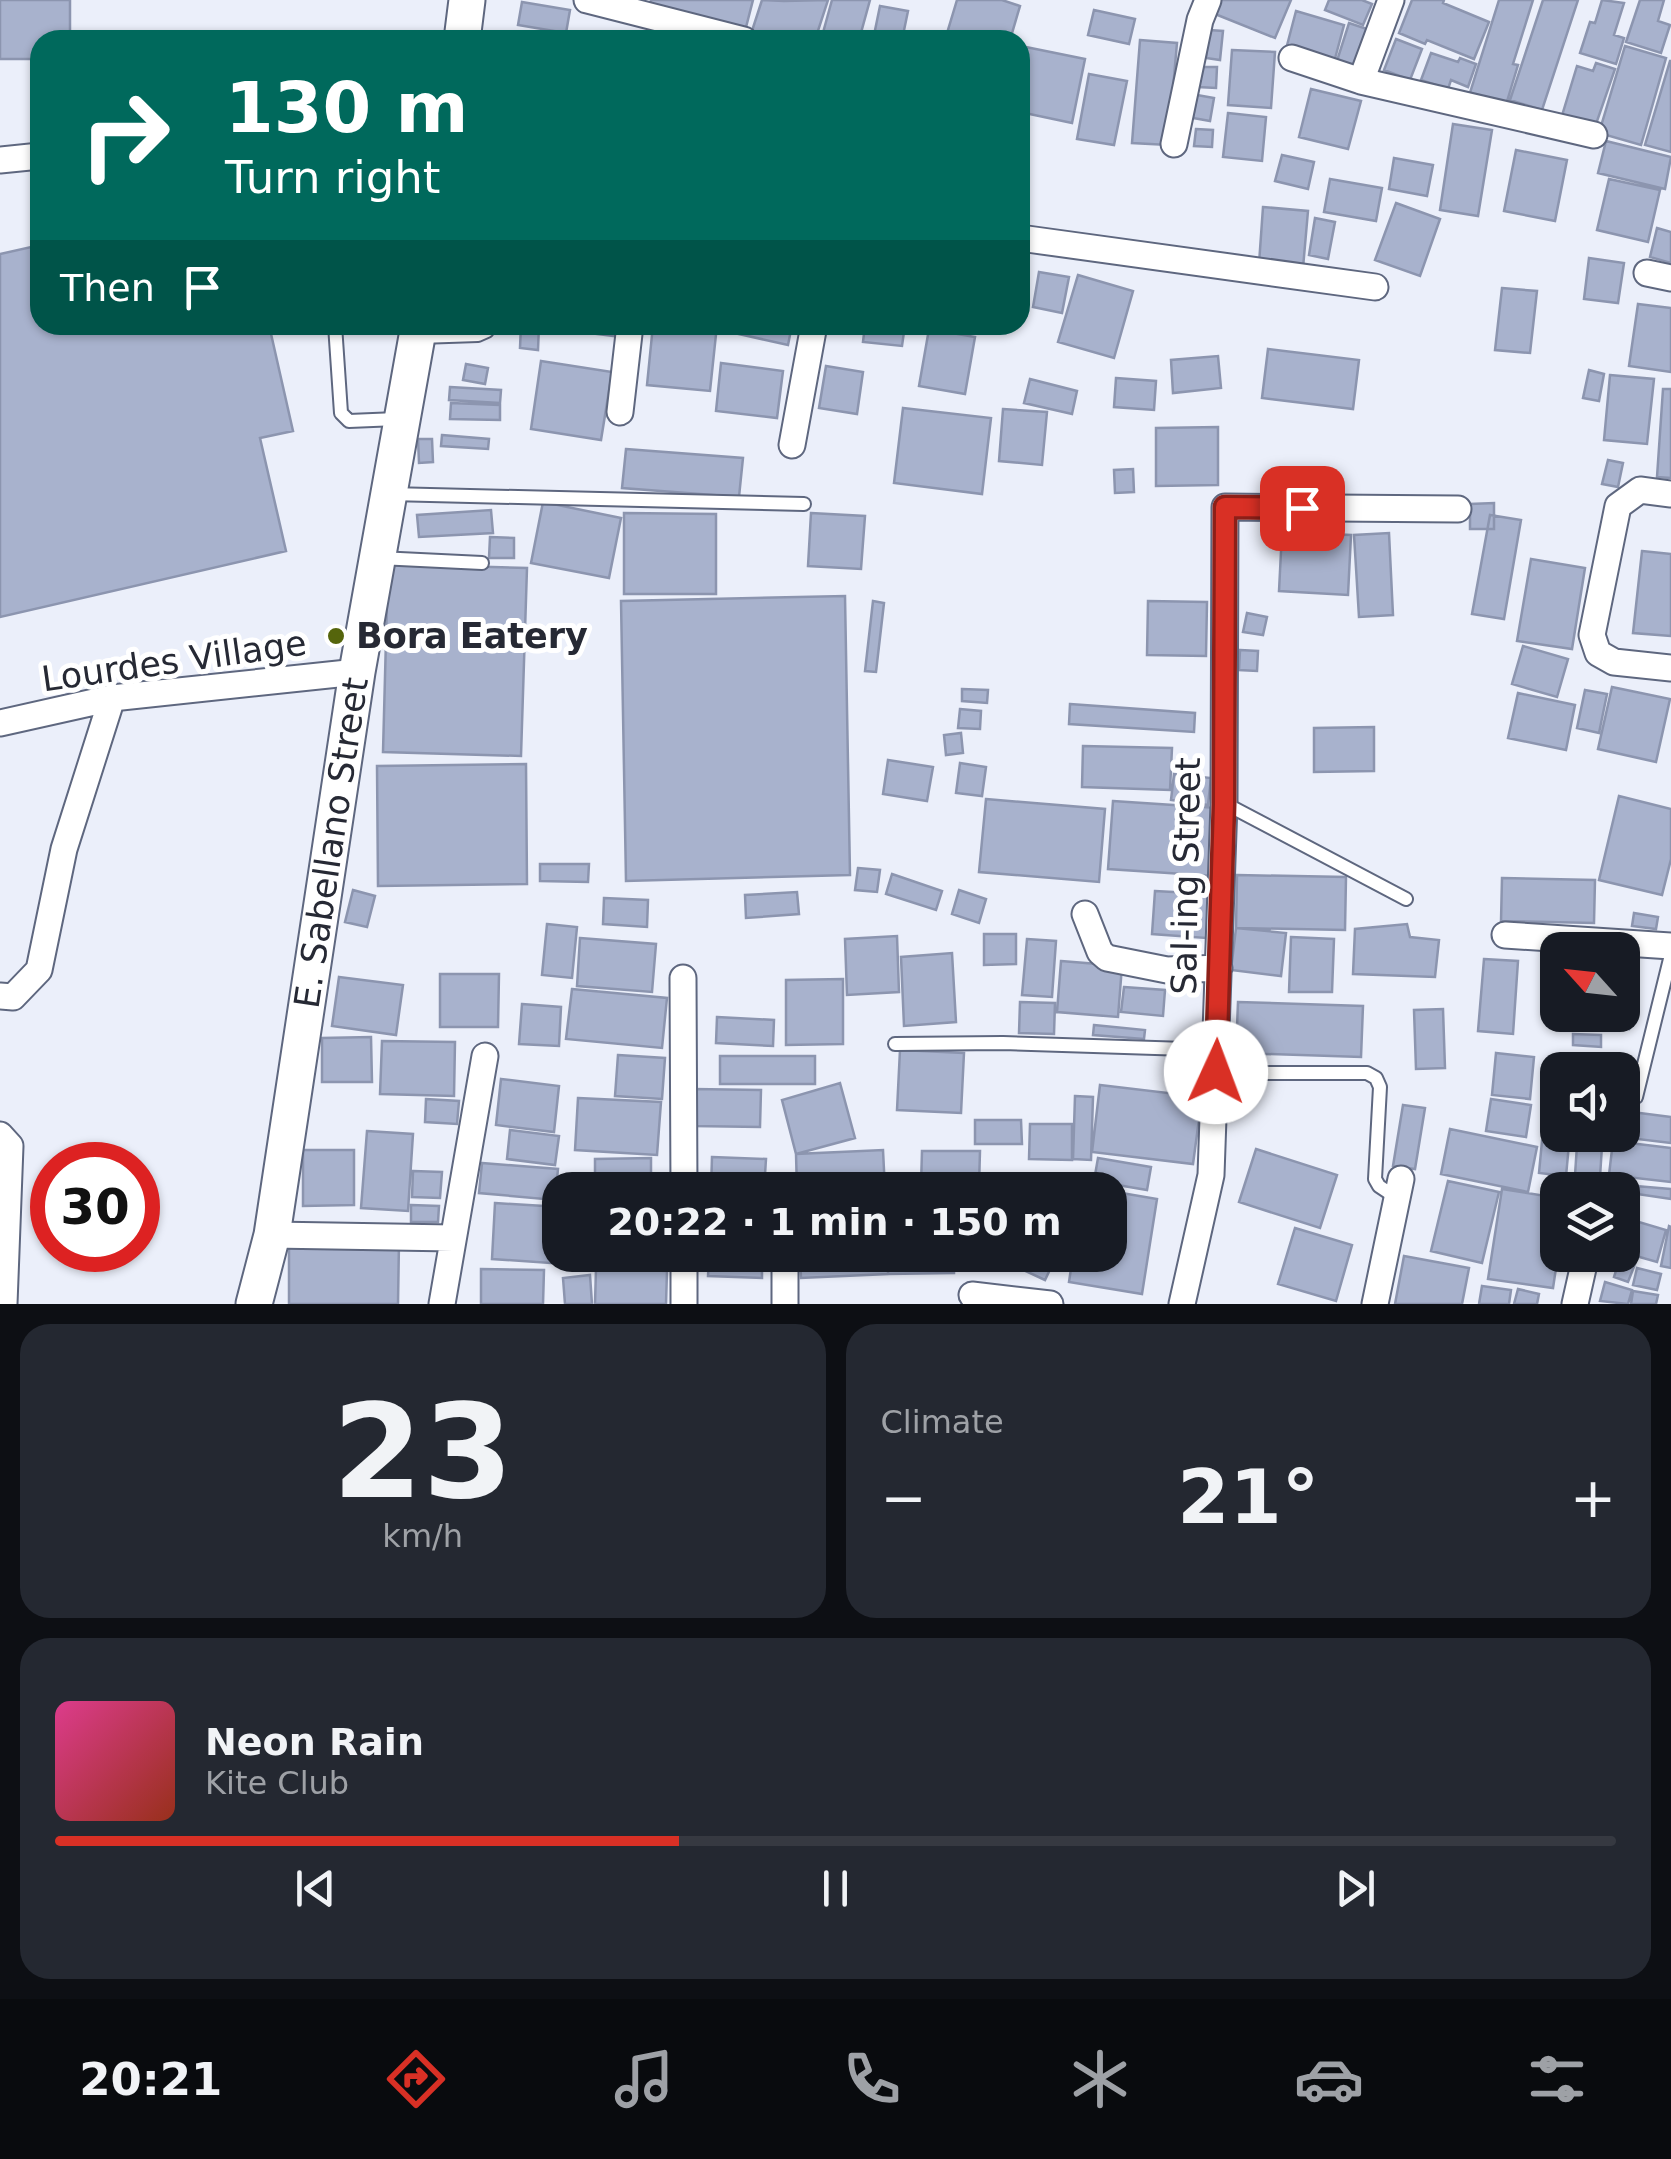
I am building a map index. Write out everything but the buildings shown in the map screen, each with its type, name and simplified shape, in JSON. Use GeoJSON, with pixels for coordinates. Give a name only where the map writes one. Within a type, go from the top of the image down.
{"type":"FeatureCollection","features":[{"type":"Feature","properties":{"kind":"street"},"geometry":{"type":"LineString","coordinates":[[464,30],[468,0]]}},
{"type":"Feature","properties":{"kind":"street"},"geometry":{"type":"LineString","coordinates":[[587,0],[705,30]]}},
{"type":"Feature","properties":{"kind":"street"},"geometry":{"type":"LineString","coordinates":[[1174,144],[1200,20],[1208,0]]}},
{"type":"Feature","properties":{"kind":"street"},"geometry":{"type":"LineString","coordinates":[[1361,81],[1391,0]]}},
{"type":"Feature","properties":{"kind":"street"},"geometry":{"type":"LineString","coordinates":[[1292,58],[1361,81],[1594,135]]}},
{"type":"Feature","properties":{"kind":"street"},"geometry":{"type":"LineString","coordinates":[[0,160],[30,157]]}},
{"type":"Feature","properties":{"kind":"street"},"geometry":{"type":"LineString","coordinates":[[1030,239],[1376,287]]}},
{"type":"Feature","properties":{"kind":"street","name":"E. Sabellano Street"},"geometry":{"type":"LineString","coordinates":[[254,1304],[272,1235],[357,672],[417,335]]}},
{"type":"Feature","properties":{"kind":"street"},"geometry":{"type":"LineString","coordinates":[[620,412],[629,335]]}},
{"type":"Feature","properties":{"kind":"street"},"geometry":{"type":"LineString","coordinates":[[792,445],[812,335]]}},
{"type":"Feature","properties":{"kind":"street"},"geometry":{"type":"LineString","coordinates":[[1671,494],[1640,490],[1618,506],[1592,635],[1598,653],[1614,662],[1671,668]]}},
{"type":"Feature","properties":{"kind":"street","name":"Sal-ing Street"},"geometry":{"type":"LineString","coordinates":[[1182,1304],[1210,1175],[1224,804],[1225,507],[1458,509]]}},
{"type":"Feature","properties":{"kind":"street","name":"Lourdes Village"},"geometry":{"type":"LineString","coordinates":[[0,722],[112,698],[357,672]]}},
{"type":"Feature","properties":{"kind":"street"},"geometry":{"type":"LineString","coordinates":[[0,996],[13,997],[39,970],[64,848],[112,698]]}},
{"type":"Feature","properties":{"kind":"street"},"geometry":{"type":"LineString","coordinates":[[1085,914],[1100,952],[1107,958],[1167,970],[1219,968]]}},
{"type":"Feature","properties":{"kind":"street"},"geometry":{"type":"LineString","coordinates":[[1505,934],[1671,946]]}},
{"type":"Feature","properties":{"kind":"street"},"geometry":{"type":"LineString","coordinates":[[683,978],[684,1172]]}},
{"type":"Feature","properties":{"kind":"street"},"geometry":{"type":"LineString","coordinates":[[442,1304],[485,1056]]}},
{"type":"Feature","properties":{"kind":"street"},"geometry":{"type":"LineString","coordinates":[[0,1135],[10,1146],[4,1304]]}},
{"type":"Feature","properties":{"kind":"street"},"geometry":{"type":"LineString","coordinates":[[1375,1304],[1400,1189]]}},
{"type":"Feature","properties":{"kind":"street"},"geometry":{"type":"LineString","coordinates":[[272,1235],[454,1238]]}},
{"type":"Feature","properties":{"kind":"street"},"geometry":{"type":"LineString","coordinates":[[684,1272],[684,1304]]}},
{"type":"Feature","properties":{"kind":"street"},"geometry":{"type":"LineString","coordinates":[[784,1272],[786,1304]]}},
{"type":"Feature","properties":{"kind":"street"},"geometry":{"type":"LineString","coordinates":[[1576,1304],[1583,1272]]}},
{"type":"Feature","properties":{"kind":"street"},"geometry":{"type":"LineString","coordinates":[[972,1295],[1050,1304]]}},
{"type":"Feature","properties":{"kind":"lane"},"geometry":{"type":"LineString","coordinates":[[336,335],[341,413],[349,421],[401,418]]}},
{"type":"Feature","properties":{"kind":"lane"},"geometry":{"type":"LineString","coordinates":[[388,494],[804,504]]}},
{"type":"Feature","properties":{"kind":"lane"},"geometry":{"type":"LineString","coordinates":[[377,558],[482,563]]}},
{"type":"Feature","properties":{"kind":"lane"},"geometry":{"type":"LineString","coordinates":[[1224,804],[1406,899]]}},
{"type":"Feature","properties":{"kind":"lane"},"geometry":{"type":"LineString","coordinates":[[1640,1081],[1671,955]]}},
{"type":"Feature","properties":{"kind":"lane"},"geometry":{"type":"LineString","coordinates":[[895,1044],[1002,1043],[1367,1073],[1376,1078],[1380,1087],[1375,1179],[1378,1186],[1400,1189]]}},
{"type":"Feature","properties":{"kind":"place","name":"Bora Eatery"},"geometry":{"type":"Point","coordinates":[336,636]}},
{"type":"Feature","properties":{"kind":"route"},"geometry":{"type":"LineString","coordinates":[[1216,1072],[1224,804],[1225,507],[1302,508]]}}]}
